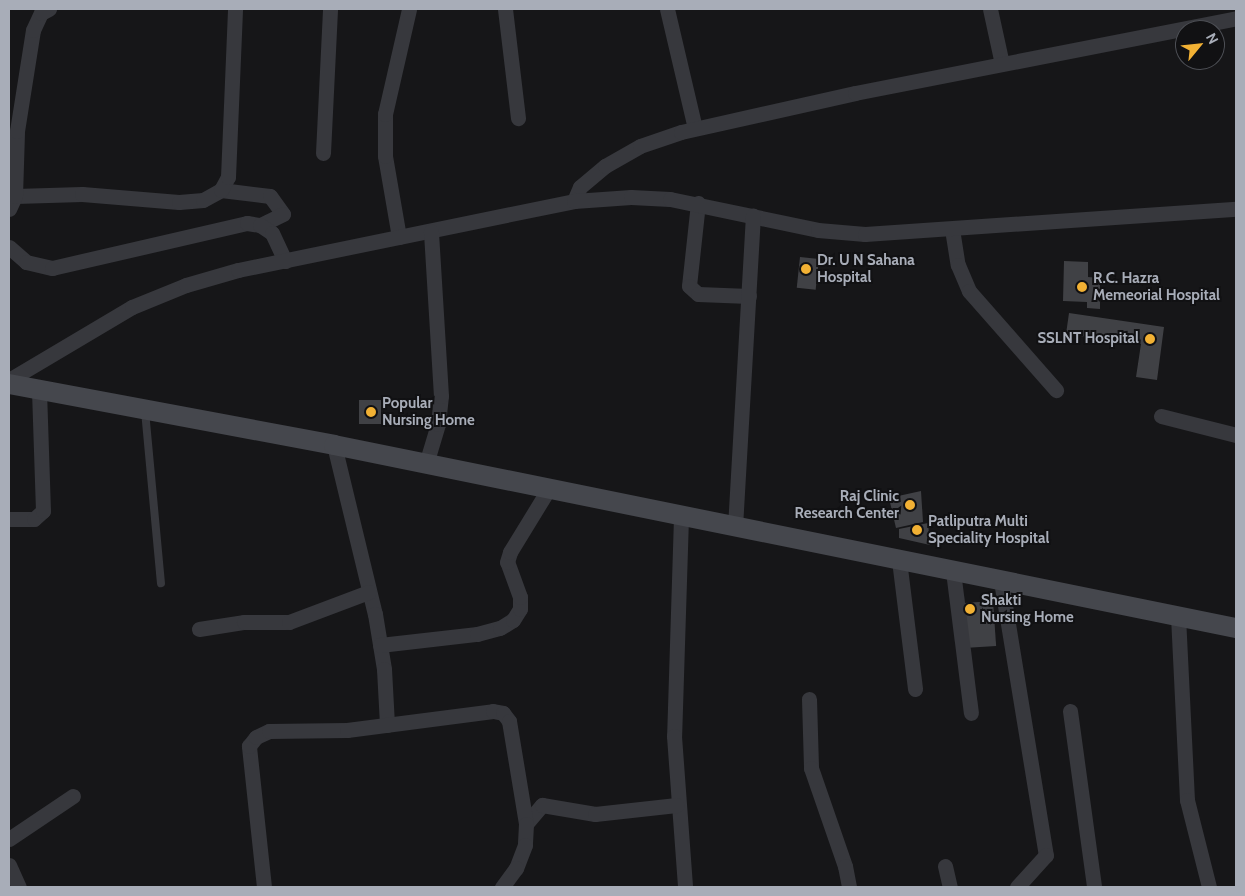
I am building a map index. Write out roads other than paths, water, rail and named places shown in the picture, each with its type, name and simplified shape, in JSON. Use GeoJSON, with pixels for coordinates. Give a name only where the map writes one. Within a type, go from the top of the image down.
{"type":"FeatureCollection","features":[{"type":"Feature","properties":{"kind":"main road"},"geometry":{"type":"LineString","coordinates":[[9,384],[334,445],[681,517],[1236,628]]}},
{"type":"Feature","properties":{"kind":"street"},"geometry":{"type":"LineString","coordinates":[[49,9],[41,13],[33,30],[17,131],[12,203],[82,194],[179,202],[204,200],[221,190],[228,176],[235,9]]}},
{"type":"Feature","properties":{"kind":"street"},"geometry":{"type":"LineString","coordinates":[[323,153],[330,9]]}},
{"type":"Feature","properties":{"kind":"street"},"geometry":{"type":"LineString","coordinates":[[399,237],[385,156],[385,114],[409,9]]}},
{"type":"Feature","properties":{"kind":"street"},"geometry":{"type":"LineString","coordinates":[[505,9],[518,118]]}},
{"type":"Feature","properties":{"kind":"street"},"geometry":{"type":"LineString","coordinates":[[667,9],[695,128]]}},
{"type":"Feature","properties":{"kind":"street"},"geometry":{"type":"LineString","coordinates":[[990,9],[1002,64]]}},
{"type":"Feature","properties":{"kind":"street"},"geometry":{"type":"LineString","coordinates":[[574,201],[580,187],[605,166],[640,146],[695,128],[1002,64],[1236,18]]}},
{"type":"Feature","properties":{"kind":"street"},"geometry":{"type":"LineString","coordinates":[[9,247],[26,262],[52,268],[247,223],[260,224],[283,214],[270,196],[221,190]]}},
{"type":"Feature","properties":{"kind":"street"},"geometry":{"type":"LineString","coordinates":[[9,380],[132,307],[186,285],[285,261],[574,201],[631,197],[698,203],[818,230],[865,234],[1236,209]]}},
{"type":"Feature","properties":{"kind":"street"},"geometry":{"type":"LineString","coordinates":[[698,203],[690,286],[698,294],[749,296]]}},
{"type":"Feature","properties":{"kind":"street"},"geometry":{"type":"LineString","coordinates":[[735,527],[753,216]]}},
{"type":"Feature","properties":{"kind":"street"},"geometry":{"type":"LineString","coordinates":[[260,224],[272,233],[285,261]]}},
{"type":"Feature","properties":{"kind":"street"},"geometry":{"type":"LineString","coordinates":[[952,229],[958,266],[969,291],[1056,390]]}},
{"type":"Feature","properties":{"kind":"street"},"geometry":{"type":"LineString","coordinates":[[426,464],[438,424],[441,396],[431,231]]}},
{"type":"Feature","properties":{"kind":"street"},"geometry":{"type":"LineString","coordinates":[[9,519],[34,520],[43,511],[39,389]]}},
{"type":"Feature","properties":{"kind":"street"},"geometry":{"type":"LineString","coordinates":[[1161,416],[1236,435]]}},
{"type":"Feature","properties":{"kind":"street"},"geometry":{"type":"LineString","coordinates":[[334,445],[380,645],[387,725]]}},
{"type":"Feature","properties":{"kind":"street"},"geometry":{"type":"LineString","coordinates":[[380,645],[477,634],[500,628],[513,620],[520,609],[520,597],[507,562],[510,552],[548,490]]}},
{"type":"Feature","properties":{"kind":"street"},"geometry":{"type":"LineString","coordinates":[[681,517],[675,644],[677,804],[685,887]]}},
{"type":"Feature","properties":{"kind":"street"},"geometry":{"type":"LineString","coordinates":[[899,560],[915,689]]}},
{"type":"Feature","properties":{"kind":"street"},"geometry":{"type":"LineString","coordinates":[[953,571],[970,713]]}},
{"type":"Feature","properties":{"kind":"street"},"geometry":{"type":"LineString","coordinates":[[1001,581],[1046,855],[1016,887]]}},
{"type":"Feature","properties":{"kind":"street"},"geometry":{"type":"LineString","coordinates":[[199,629],[244,622],[289,622],[369,592]]}},
{"type":"Feature","properties":{"kind":"street"},"geometry":{"type":"LineString","coordinates":[[1178,616],[1186,800],[1209,887]]}},
{"type":"Feature","properties":{"kind":"street"},"geometry":{"type":"LineString","coordinates":[[809,698],[811,768],[845,866],[849,887]]}},
{"type":"Feature","properties":{"kind":"street"},"geometry":{"type":"LineString","coordinates":[[264,887],[249,746],[256,736],[268,731],[308,732],[387,725],[493,711],[503,713],[509,721],[526,824],[524,845],[516,868],[502,887]]}},
{"type":"Feature","properties":{"kind":"street"},"geometry":{"type":"LineString","coordinates":[[1070,711],[1094,887]]}},
{"type":"Feature","properties":{"kind":"street"},"geometry":{"type":"LineString","coordinates":[[9,839],[73,796]]}},
{"type":"Feature","properties":{"kind":"street"},"geometry":{"type":"LineString","coordinates":[[526,824],[542,805],[595,814],[677,804]]}},
{"type":"Feature","properties":{"kind":"street"},"geometry":{"type":"LineString","coordinates":[[9,865],[19,887]]}},
{"type":"Feature","properties":{"kind":"street"},"geometry":{"type":"LineString","coordinates":[[945,866],[950,887]]}},
{"type":"Feature","properties":{"kind":"lane"},"geometry":{"type":"LineString","coordinates":[[144,409],[161,583]]}},
{"type":"Feature","properties":{"kind":"place","name":"Dr. U N Sahana Hospital"},"geometry":{"type":"Point","coordinates":[806,269]}},
{"type":"Feature","properties":{"kind":"place","name":"R.C. Hazra Memeorial Hospital"},"geometry":{"type":"Point","coordinates":[1082,287]}},
{"type":"Feature","properties":{"kind":"place","name":"SSLNT Hospital"},"geometry":{"type":"Point","coordinates":[1150,339]}},
{"type":"Feature","properties":{"kind":"place","name":"Popular Nursing Home"},"geometry":{"type":"Point","coordinates":[371,412]}},
{"type":"Feature","properties":{"kind":"place","name":"Raj Clinic Research Center"},"geometry":{"type":"Point","coordinates":[910,505]}},
{"type":"Feature","properties":{"kind":"place","name":"Patliputra Multi Speciality Hospital"},"geometry":{"type":"Point","coordinates":[917,530]}},
{"type":"Feature","properties":{"kind":"place","name":"Shakti Nursing Home"},"geometry":{"type":"Point","coordinates":[970,609]}}]}
